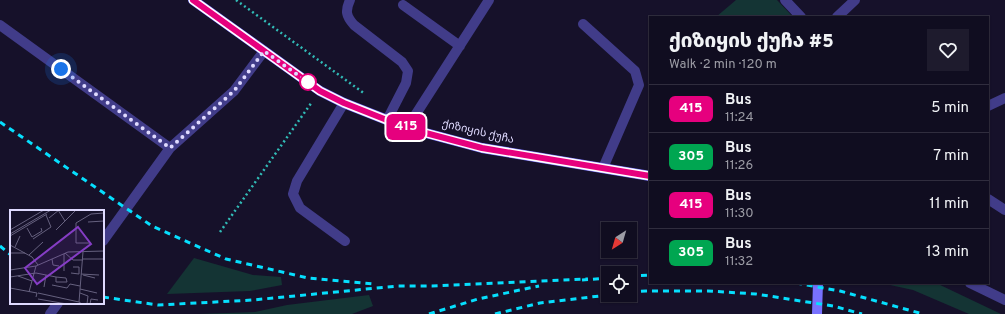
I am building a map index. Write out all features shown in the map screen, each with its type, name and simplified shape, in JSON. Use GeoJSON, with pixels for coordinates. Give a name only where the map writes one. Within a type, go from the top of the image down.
{"type":"FeatureCollection","features":[{"type":"Feature","properties":{"kind":"street","name":"ქიზიყის ქუჩა"},"geometry":{"type":"LineString","coordinates":[[193,0],[320,91],[344,103],[407,128],[482,148],[649,176]]}},
{"type":"Feature","properties":{"kind":"street"},"geometry":{"type":"LineString","coordinates":[[350,0],[347,8],[348,18],[354,25],[402,62],[408,71],[406,83],[387,120]]}},
{"type":"Feature","properties":{"kind":"street"},"geometry":{"type":"LineString","coordinates":[[407,128],[489,0]]}},
{"type":"Feature","properties":{"kind":"street"},"geometry":{"type":"LineString","coordinates":[[785,0],[800,16]]}},
{"type":"Feature","properties":{"kind":"street"},"geometry":{"type":"LineString","coordinates":[[838,16],[855,0]]}},
{"type":"Feature","properties":{"kind":"street"},"geometry":{"type":"LineString","coordinates":[[403,5],[460,46]]}},
{"type":"Feature","properties":{"kind":"street"},"geometry":{"type":"LineString","coordinates":[[583,24],[635,70],[639,85],[603,168]]}},
{"type":"Feature","properties":{"kind":"street"},"geometry":{"type":"LineString","coordinates":[[0,25],[170,148]]}},
{"type":"Feature","properties":{"kind":"street"},"geometry":{"type":"LineString","coordinates":[[104,240],[170,148],[234,91],[264,51]]}},
{"type":"Feature","properties":{"kind":"street"},"geometry":{"type":"LineString","coordinates":[[989,106],[1005,98]]}},
{"type":"Feature","properties":{"kind":"street"},"geometry":{"type":"LineString","coordinates":[[344,103],[297,181],[293,194],[300,208],[344,240]]}},
{"type":"Feature","properties":{"kind":"street"},"geometry":{"type":"LineString","coordinates":[[989,200],[1005,210]]}},
{"type":"Feature","properties":{"kind":"street"},"geometry":{"type":"LineString","coordinates":[[817,314],[818,284]]}},
{"type":"Feature","properties":{"kind":"street"},"geometry":{"type":"LineString","coordinates":[[972,284],[1005,300]]}},
{"type":"Feature","properties":{"kind":"street"},"geometry":{"type":"LineString","coordinates":[[50,314],[57,304]]}},
{"type":"Feature","properties":{"kind":"path"},"geometry":{"type":"LineString","coordinates":[[236,0],[367,96]]}},
{"type":"Feature","properties":{"kind":"path"},"geometry":{"type":"LineString","coordinates":[[220,232],[320,91]]}},
{"type":"Feature","properties":{"kind":"green space"},"geometry":{"type":"Polygon","coordinates":[[[736,0],[777,0],[792,16],[717,16],[736,0]]]}},
{"type":"Feature","properties":{"kind":"green space"},"geometry":{"type":"Polygon","coordinates":[[[194,258],[253,275],[281,277],[282,285],[250,291],[167,294],[194,258]]]}},
{"type":"Feature","properties":{"kind":"green space"},"geometry":{"type":"Polygon","coordinates":[[[886,284],[938,284],[1001,314],[969,314],[913,290],[886,284]]]}},
{"type":"Feature","properties":{"kind":"green space"},"geometry":{"type":"Polygon","coordinates":[[[369,295],[373,306],[352,314],[198,314],[255,312],[287,305],[369,295]]]}},
{"type":"Feature","properties":{"kind":"railway"},"geometry":{"type":"LineString","coordinates":[[0,122],[152,226],[226,259],[308,278],[375,284]]}},
{"type":"Feature","properties":{"kind":"railway"},"geometry":{"type":"LineString","coordinates":[[0,246],[10,254]]}},
{"type":"Feature","properties":{"kind":"railway"},"geometry":{"type":"LineString","coordinates":[[637,276],[649,275]]}},
{"type":"Feature","properties":{"kind":"railway"},"geometry":{"type":"LineString","coordinates":[[104,297],[158,305],[253,300],[398,286],[432,286],[588,279]]}},
{"type":"Feature","properties":{"kind":"railway"},"geometry":{"type":"LineString","coordinates":[[582,280],[601,279]]}},
{"type":"Feature","properties":{"kind":"railway"},"geometry":{"type":"LineString","coordinates":[[802,284],[840,291],[923,314]]}},
{"type":"Feature","properties":{"kind":"railway"},"geometry":{"type":"LineString","coordinates":[[429,314],[478,299],[539,286]]}},
{"type":"Feature","properties":{"kind":"railway"},"geometry":{"type":"LineString","coordinates":[[637,292],[708,291],[756,294],[833,306],[862,314]]}},
{"type":"Feature","properties":{"kind":"railway"},"geometry":{"type":"LineString","coordinates":[[495,314],[540,303],[601,296]]}},
{"type":"Feature","properties":{"kind":"bus line","name":"415"},"geometry":{"type":"LineString","coordinates":[[193,0],[320,91],[344,103],[407,128],[482,148],[649,176]]}},
{"type":"Feature","properties":{"kind":"route"},"geometry":{"type":"LineString","coordinates":[[61,69],[170,148],[234,91],[264,51],[309,83],[308,82]]}}]}
